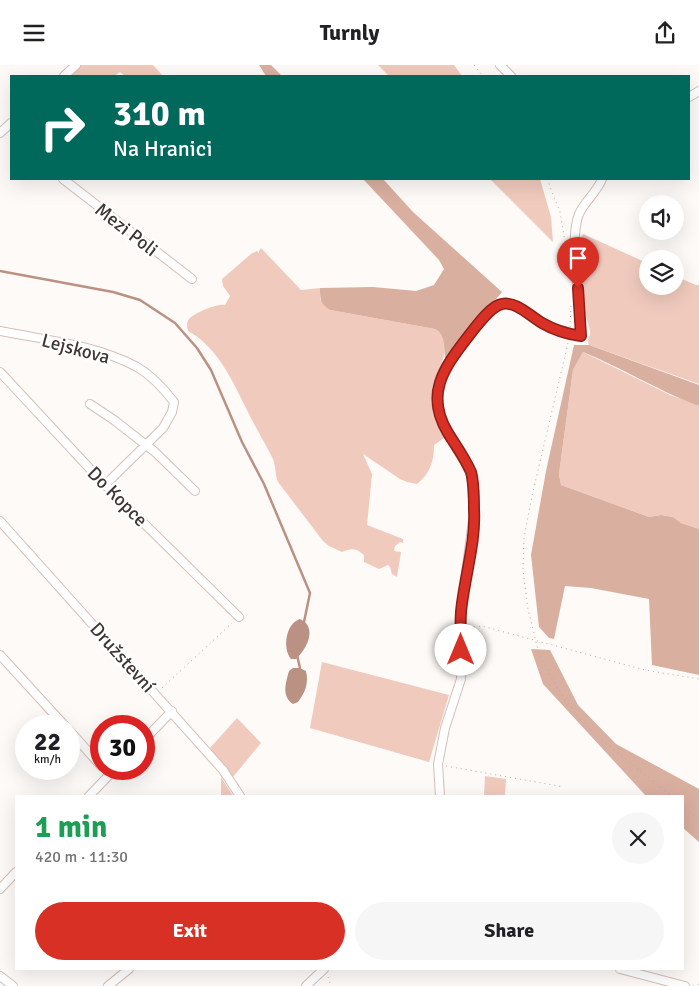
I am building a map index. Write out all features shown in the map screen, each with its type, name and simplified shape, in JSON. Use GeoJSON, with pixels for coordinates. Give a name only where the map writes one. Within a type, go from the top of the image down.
{"type":"FeatureCollection","features":[{"type":"Feature","properties":{"kind":"street"},"geometry":{"type":"LineString","coordinates":[[65,75],[76,65]]}},
{"type":"Feature","properties":{"kind":"street"},"geometry":{"type":"LineString","coordinates":[[500,65],[510,75]]}},
{"type":"Feature","properties":{"kind":"street"},"geometry":{"type":"LineString","coordinates":[[0,133],[10,124]]}},
{"type":"Feature","properties":{"kind":"street","name":"Mezi Poli"},"geometry":{"type":"LineString","coordinates":[[64,180],[192,279]]}},
{"type":"Feature","properties":{"kind":"street"},"geometry":{"type":"LineString","coordinates":[[440,795],[438,765],[445,728],[461,679],[461,613],[474,512],[471,474],[460,450],[440,417],[436,405],[436,393],[447,364],[464,342],[499,304],[512,304],[542,323],[570,335],[581,336],[574,236],[583,208],[595,193],[602,180]]}},
{"type":"Feature","properties":{"kind":"street","name":"Lejskova"},"geometry":{"type":"LineString","coordinates":[[0,331],[95,350],[138,368],[166,391],[174,402],[172,412],[163,428],[106,485]]}},
{"type":"Feature","properties":{"kind":"street","name":"Do Kopce"},"geometry":{"type":"LineString","coordinates":[[0,372],[106,485],[239,617]]}},
{"type":"Feature","properties":{"kind":"street"},"geometry":{"type":"LineString","coordinates":[[90,405],[114,420],[155,452],[194,491]]}},
{"type":"Feature","properties":{"kind":"street","name":"Družstevní"},"geometry":{"type":"LineString","coordinates":[[0,521],[172,711],[223,770],[239,795]]}},
{"type":"Feature","properties":{"kind":"street"},"geometry":{"type":"LineString","coordinates":[[0,655],[55,715]]}},
{"type":"Feature","properties":{"kind":"street"},"geometry":{"type":"LineString","coordinates":[[155,729],[172,711]]}},
{"type":"Feature","properties":{"kind":"street"},"geometry":{"type":"LineString","coordinates":[[80,742],[90,753]]}},
{"type":"Feature","properties":{"kind":"street"},"geometry":{"type":"LineString","coordinates":[[90,795],[102,780]]}},
{"type":"Feature","properties":{"kind":"street"},"geometry":{"type":"LineString","coordinates":[[0,889],[15,873]]}},
{"type":"Feature","properties":{"kind":"street"},"geometry":{"type":"LineString","coordinates":[[108,986],[128,970]]}},
{"type":"Feature","properties":{"kind":"street"},"geometry":{"type":"LineString","coordinates":[[306,986],[323,970]]}},
{"type":"Feature","properties":{"kind":"street"},"geometry":{"type":"LineString","coordinates":[[624,970],[684,986]]}},
{"type":"Feature","properties":{"kind":"street"},"geometry":{"type":"LineString","coordinates":[[0,976],[12,986]]}},
{"type":"Feature","properties":{"kind":"path"},"geometry":{"type":"LineString","coordinates":[[474,65],[482,75]]}},
{"type":"Feature","properties":{"kind":"path"},"geometry":{"type":"LineString","coordinates":[[547,180],[560,212],[567,251]]}},
{"type":"Feature","properties":{"kind":"path"},"geometry":{"type":"LineString","coordinates":[[571,306],[570,335],[524,538],[523,570],[528,609],[539,654],[557,688],[576,714],[600,738],[671,795]]}},
{"type":"Feature","properties":{"kind":"path"},"geometry":{"type":"LineString","coordinates":[[156,693],[239,617]]}},
{"type":"Feature","properties":{"kind":"path"},"geometry":{"type":"LineString","coordinates":[[461,635],[471,627],[482,626],[645,670],[699,679]]}},
{"type":"Feature","properties":{"kind":"path"},"geometry":{"type":"LineString","coordinates":[[438,765],[564,787]]}},
{"type":"Feature","properties":{"kind":"path"},"geometry":{"type":"LineString","coordinates":[[684,807],[699,819]]}},
{"type":"Feature","properties":{"kind":"path"},"geometry":{"type":"LineString","coordinates":[[328,977],[331,986]]}},
{"type":"Feature","properties":{"kind":"path"},"geometry":{"type":"LineString","coordinates":[[693,986],[699,984]]}},
{"type":"Feature","properties":{"kind":"shaded area"},"geometry":{"type":"Polygon","coordinates":[[[78,65],[153,65],[162,75],[124,75],[120,72],[116,75],[72,75],[71,73],[78,65]]]}},
{"type":"Feature","properties":{"kind":"shaded area"},"geometry":{"type":"Polygon","coordinates":[[[259,65],[271,65],[281,75],[265,75],[259,65]]]}},
{"type":"Feature","properties":{"kind":"shaded area"},"geometry":{"type":"Polygon","coordinates":[[[378,65],[454,65],[461,75],[388,75],[378,65]]]}},
{"type":"Feature","properties":{"kind":"shaded area"},"geometry":{"type":"Polygon","coordinates":[[[364,180],[384,180],[413,212],[502,292],[445,359],[443,338],[435,329],[330,310],[321,301],[320,288],[373,287],[416,291],[434,285],[444,269],[439,260],[364,180]]]}},
{"type":"Feature","properties":{"kind":"shaded area"},"geometry":{"type":"Polygon","coordinates":[[[491,180],[540,180],[551,217],[553,242],[491,180]]]}},
{"type":"Feature","properties":{"kind":"shaded area"},"geometry":{"type":"Polygon","coordinates":[[[583,234],[639,259],[639,295],[684,295],[684,280],[699,285],[699,384],[589,345],[590,331],[581,281],[583,234]]]}},
{"type":"Feature","properties":{"kind":"shaded area"},"geometry":{"type":"Polygon","coordinates":[[[261,248],[301,290],[320,288],[320,299],[330,310],[435,329],[442,335],[445,342],[443,359],[433,393],[435,411],[444,438],[434,445],[432,462],[428,471],[417,484],[407,482],[363,454],[372,474],[367,525],[403,539],[403,543],[400,542],[395,546],[394,551],[401,552],[397,577],[392,574],[388,565],[379,569],[364,562],[364,555],[356,550],[351,549],[342,552],[323,541],[278,482],[273,459],[226,369],[209,347],[188,331],[187,322],[189,319],[201,311],[225,305],[230,296],[223,286],[222,279],[251,254],[257,251],[259,253],[261,248]]]}},
{"type":"Feature","properties":{"kind":"shaded area"},"geometry":{"type":"Polygon","coordinates":[[[574,345],[589,345],[699,385],[699,405],[696,405],[583,352],[573,370],[559,474],[561,485],[649,517],[661,515],[673,517],[681,523],[699,529],[699,675],[652,665],[649,599],[591,588],[565,586],[554,639],[549,638],[539,627],[531,555],[546,471],[574,345]]]}},
{"type":"Feature","properties":{"kind":"shaded area"},"geometry":{"type":"Polygon","coordinates":[[[583,352],[670,395],[699,405],[699,529],[681,523],[673,517],[661,515],[649,517],[561,485],[559,474],[573,370],[583,352]]]}},
{"type":"Feature","properties":{"kind":"shaded area"},"geometry":{"type":"Polygon","coordinates":[[[300,619],[309,627],[309,638],[300,655],[296,659],[291,659],[287,649],[287,636],[291,625],[300,619]]]}},
{"type":"Feature","properties":{"kind":"shaded area"},"geometry":{"type":"Polygon","coordinates":[[[531,649],[550,650],[578,705],[616,744],[699,789],[699,842],[684,829],[684,795],[645,795],[543,684],[531,649]]]}},
{"type":"Feature","properties":{"kind":"shaded area"},"geometry":{"type":"Polygon","coordinates":[[[322,662],[449,695],[429,762],[310,728],[322,662]]]}},
{"type":"Feature","properties":{"kind":"shaded area"},"geometry":{"type":"Polygon","coordinates":[[[293,668],[300,668],[306,671],[307,680],[303,695],[298,702],[293,704],[289,701],[285,689],[289,671],[293,668]]]}},
{"type":"Feature","properties":{"kind":"shaded area"},"geometry":{"type":"Polygon","coordinates":[[[237,718],[261,743],[233,777],[210,748],[237,718]]]}},
{"type":"Feature","properties":{"kind":"shaded area"},"geometry":{"type":"Polygon","coordinates":[[[485,776],[506,779],[505,795],[484,795],[485,776]]]}},
{"type":"Feature","properties":{"kind":"shaded area"},"geometry":{"type":"Polygon","coordinates":[[[221,777],[232,795],[221,795],[221,777]]]}},
{"type":"Feature","properties":{"kind":"waterway"},"geometry":{"type":"LineString","coordinates":[[0,271],[113,292],[140,300],[175,323],[197,348],[211,370],[242,442],[264,484],[310,593],[304,622]]}},
{"type":"Feature","properties":{"kind":"waterway"},"geometry":{"type":"LineString","coordinates":[[297,655],[300,668]]}},
{"type":"Feature","properties":{"kind":"route"},"geometry":{"type":"LineString","coordinates":[[461,650],[461,613],[474,512],[471,474],[460,450],[440,417],[436,405],[436,393],[447,364],[474,330],[499,304],[512,304],[542,323],[565,334],[581,336],[578,288]]}}]}
